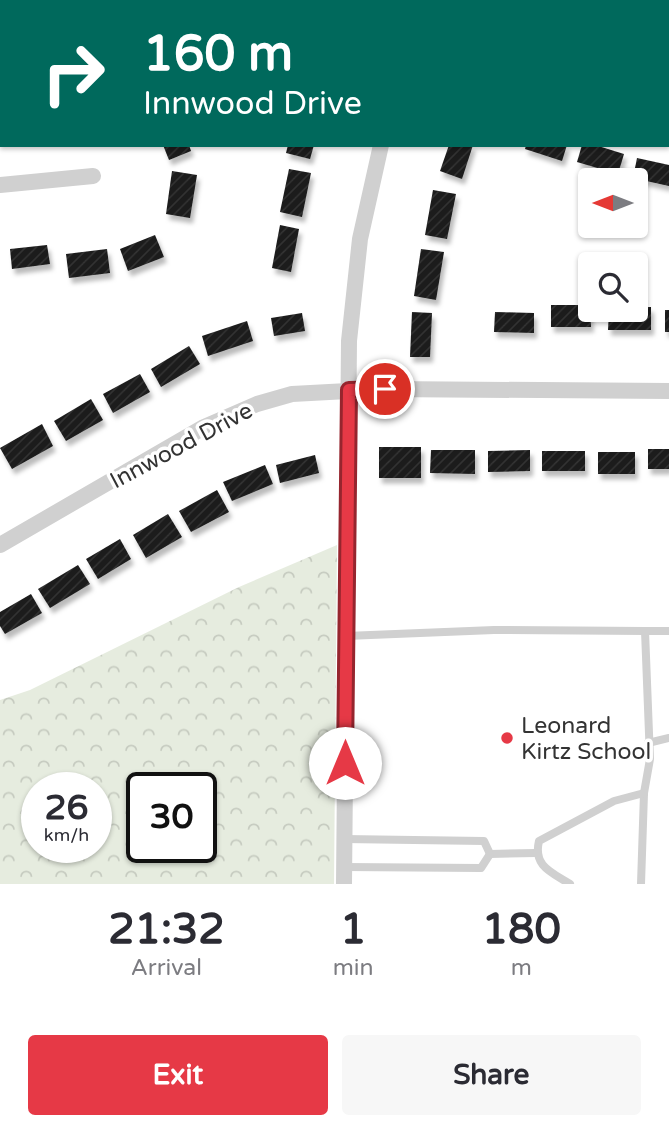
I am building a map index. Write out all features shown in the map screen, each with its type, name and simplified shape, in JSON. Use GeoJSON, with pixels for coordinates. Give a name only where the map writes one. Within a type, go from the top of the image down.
{"type":"FeatureCollection","features":[{"type":"Feature","properties":{"kind":"street"},"geometry":{"type":"LineString","coordinates":[[344,884],[349,390],[353,294],[360,239],[381,147]]}},
{"type":"Feature","properties":{"kind":"street"},"geometry":{"type":"LineString","coordinates":[[0,185],[93,176]]}},
{"type":"Feature","properties":{"kind":"street","name":"Innwood Drive"},"geometry":{"type":"LineString","coordinates":[[0,545],[228,415],[292,394],[349,390],[669,391]]}},
{"type":"Feature","properties":{"kind":"lane"},"geometry":{"type":"LineString","coordinates":[[346,636],[494,631],[669,631]]}},
{"type":"Feature","properties":{"kind":"lane"},"geometry":{"type":"LineString","coordinates":[[641,884],[644,793],[650,758],[645,631]]}},
{"type":"Feature","properties":{"kind":"lane"},"geometry":{"type":"LineString","coordinates":[[648,743],[669,738]]}},
{"type":"Feature","properties":{"kind":"lane"},"geometry":{"type":"LineString","coordinates":[[570,884],[541,866],[536,853],[539,841],[614,801],[644,793]]}},
{"type":"Feature","properties":{"kind":"lane"},"geometry":{"type":"LineString","coordinates":[[344,839],[484,841],[490,854]]}},
{"type":"Feature","properties":{"kind":"lane"},"geometry":{"type":"LineString","coordinates":[[490,854],[536,853]]}},
{"type":"Feature","properties":{"kind":"lane"},"geometry":{"type":"LineString","coordinates":[[344,867],[481,868],[490,854]]}},
{"type":"Feature","properties":{"kind":"green space"},"geometry":{"type":"Polygon","coordinates":[[[337,545],[334,884],[0,884],[0,700],[30,690],[239,587],[337,545]]]}},
{"type":"Feature","properties":{"kind":"building"},"geometry":{"type":"Polygon","coordinates":[[[164,147],[190,147],[191,151],[169,160],[164,147]]]}},
{"type":"Feature","properties":{"kind":"building"},"geometry":{"type":"Polygon","coordinates":[[[288,147],[313,147],[310,159],[286,153],[288,147]]]}},
{"type":"Feature","properties":{"kind":"building"},"geometry":{"type":"Polygon","coordinates":[[[448,147],[472,147],[462,179],[440,171],[448,147]]]}},
{"type":"Feature","properties":{"kind":"building"},"geometry":{"type":"Polygon","coordinates":[[[526,147],[566,147],[562,161],[526,147]]]}},
{"type":"Feature","properties":{"kind":"building"},"geometry":{"type":"Polygon","coordinates":[[[581,147],[601,147],[624,154],[620,168],[598,168],[577,162],[581,147]]]}},
{"type":"Feature","properties":{"kind":"building"},"geometry":{"type":"Polygon","coordinates":[[[637,158],[669,165],[669,186],[648,181],[648,168],[635,168],[637,158]]]}},
{"type":"Feature","properties":{"kind":"building"},"geometry":{"type":"Polygon","coordinates":[[[289,169],[311,173],[302,217],[280,212],[289,169]]]}},
{"type":"Feature","properties":{"kind":"building"},"geometry":{"type":"Polygon","coordinates":[[[172,171],[197,175],[190,218],[166,214],[172,171]]]}},
{"type":"Feature","properties":{"kind":"building"},"geometry":{"type":"Polygon","coordinates":[[[433,190],[456,194],[447,239],[425,235],[433,190]]]}},
{"type":"Feature","properties":{"kind":"building"},"geometry":{"type":"Polygon","coordinates":[[[280,225],[299,229],[291,272],[272,268],[280,225]]]}},
{"type":"Feature","properties":{"kind":"building"},"geometry":{"type":"Polygon","coordinates":[[[155,235],[164,257],[128,271],[120,249],[155,235]]]}},
{"type":"Feature","properties":{"kind":"building"},"geometry":{"type":"Polygon","coordinates":[[[47,245],[50,264],[12,269],[10,249],[47,245]]]}},
{"type":"Feature","properties":{"kind":"building"},"geometry":{"type":"Polygon","coordinates":[[[107,249],[110,273],[69,278],[66,254],[107,249]]]}},
{"type":"Feature","properties":{"kind":"building"},"geometry":{"type":"Polygon","coordinates":[[[421,249],[444,252],[436,300],[414,296],[421,249]]]}},
{"type":"Feature","properties":{"kind":"building"},"geometry":{"type":"Polygon","coordinates":[[[551,305],[578,305],[578,322],[591,322],[591,327],[551,327],[551,305]]]}},
{"type":"Feature","properties":{"kind":"building"},"geometry":{"type":"Polygon","coordinates":[[[648,307],[651,307],[651,330],[608,330],[608,322],[648,322],[648,307]]]}},
{"type":"Feature","properties":{"kind":"building"},"geometry":{"type":"Polygon","coordinates":[[[665,310],[669,310],[669,332],[665,332],[665,310]]]}},
{"type":"Feature","properties":{"kind":"building"},"geometry":{"type":"Polygon","coordinates":[[[412,312],[432,313],[430,357],[410,357],[412,312]]]}},
{"type":"Feature","properties":{"kind":"building"},"geometry":{"type":"Polygon","coordinates":[[[495,312],[534,313],[534,333],[494,332],[495,312]]]}},
{"type":"Feature","properties":{"kind":"building"},"geometry":{"type":"Polygon","coordinates":[[[302,313],[305,331],[274,336],[271,318],[302,313]]]}},
{"type":"Feature","properties":{"kind":"building"},"geometry":{"type":"Polygon","coordinates":[[[247,321],[253,341],[208,356],[202,336],[247,321]]]}},
{"type":"Feature","properties":{"kind":"building"},"geometry":{"type":"Polygon","coordinates":[[[189,346],[200,364],[161,387],[151,369],[189,346]]]}},
{"type":"Feature","properties":{"kind":"building"},"geometry":{"type":"Polygon","coordinates":[[[140,374],[150,392],[113,413],[103,394],[140,374]]]}},
{"type":"Feature","properties":{"kind":"building"},"geometry":{"type":"Polygon","coordinates":[[[91,399],[103,420],[66,441],[54,421],[91,399]]]}},
{"type":"Feature","properties":{"kind":"building"},"geometry":{"type":"Polygon","coordinates":[[[42,424],[53,446],[12,469],[0,448],[42,424]]]}},
{"type":"Feature","properties":{"kind":"building"},"geometry":{"type":"Polygon","coordinates":[[[379,447],[421,447],[421,478],[379,478],[379,447]]]}},
{"type":"Feature","properties":{"kind":"building"},"geometry":{"type":"Polygon","coordinates":[[[648,449],[669,449],[669,469],[648,469],[648,449]]]}},
{"type":"Feature","properties":{"kind":"building"},"geometry":{"type":"Polygon","coordinates":[[[431,450],[475,450],[475,474],[430,473],[431,450]]]}},
{"type":"Feature","properties":{"kind":"building"},"geometry":{"type":"Polygon","coordinates":[[[530,450],[530,471],[488,472],[488,451],[530,450]]]}},
{"type":"Feature","properties":{"kind":"building"},"geometry":{"type":"Polygon","coordinates":[[[542,451],[585,451],[585,471],[542,471],[542,451]]]}},
{"type":"Feature","properties":{"kind":"building"},"geometry":{"type":"Polygon","coordinates":[[[598,452],[635,452],[635,474],[598,474],[598,452]]]}},
{"type":"Feature","properties":{"kind":"building"},"geometry":{"type":"Polygon","coordinates":[[[315,455],[319,473],[280,483],[276,465],[315,455]]]}},
{"type":"Feature","properties":{"kind":"building"},"geometry":{"type":"Polygon","coordinates":[[[265,465],[273,484],[232,501],[223,482],[265,465]]]}},
{"type":"Feature","properties":{"kind":"building"},"geometry":{"type":"Polygon","coordinates":[[[217,490],[229,512],[191,532],[179,511],[217,490]]]}},
{"type":"Feature","properties":{"kind":"building"},"geometry":{"type":"Polygon","coordinates":[[[168,514],[182,537],[146,558],[133,535],[168,514]]]}},
{"type":"Feature","properties":{"kind":"building"},"geometry":{"type":"Polygon","coordinates":[[[120,539],[131,559],[98,579],[86,559],[120,539]]]}},
{"type":"Feature","properties":{"kind":"building"},"geometry":{"type":"Polygon","coordinates":[[[78,565],[90,584],[50,608],[38,589],[78,565]]]}},
{"type":"Feature","properties":{"kind":"building"},"geometry":{"type":"Polygon","coordinates":[[[31,594],[42,613],[5,634],[0,626],[0,612],[31,594]]]}},
{"type":"Feature","properties":{"kind":"place","name":"Leonard Kirtz School"},"geometry":{"type":"Point","coordinates":[507,738]}},
{"type":"Feature","properties":{"kind":"route"},"geometry":{"type":"LineString","coordinates":[[345,763],[349,390],[385,389]]}}]}
